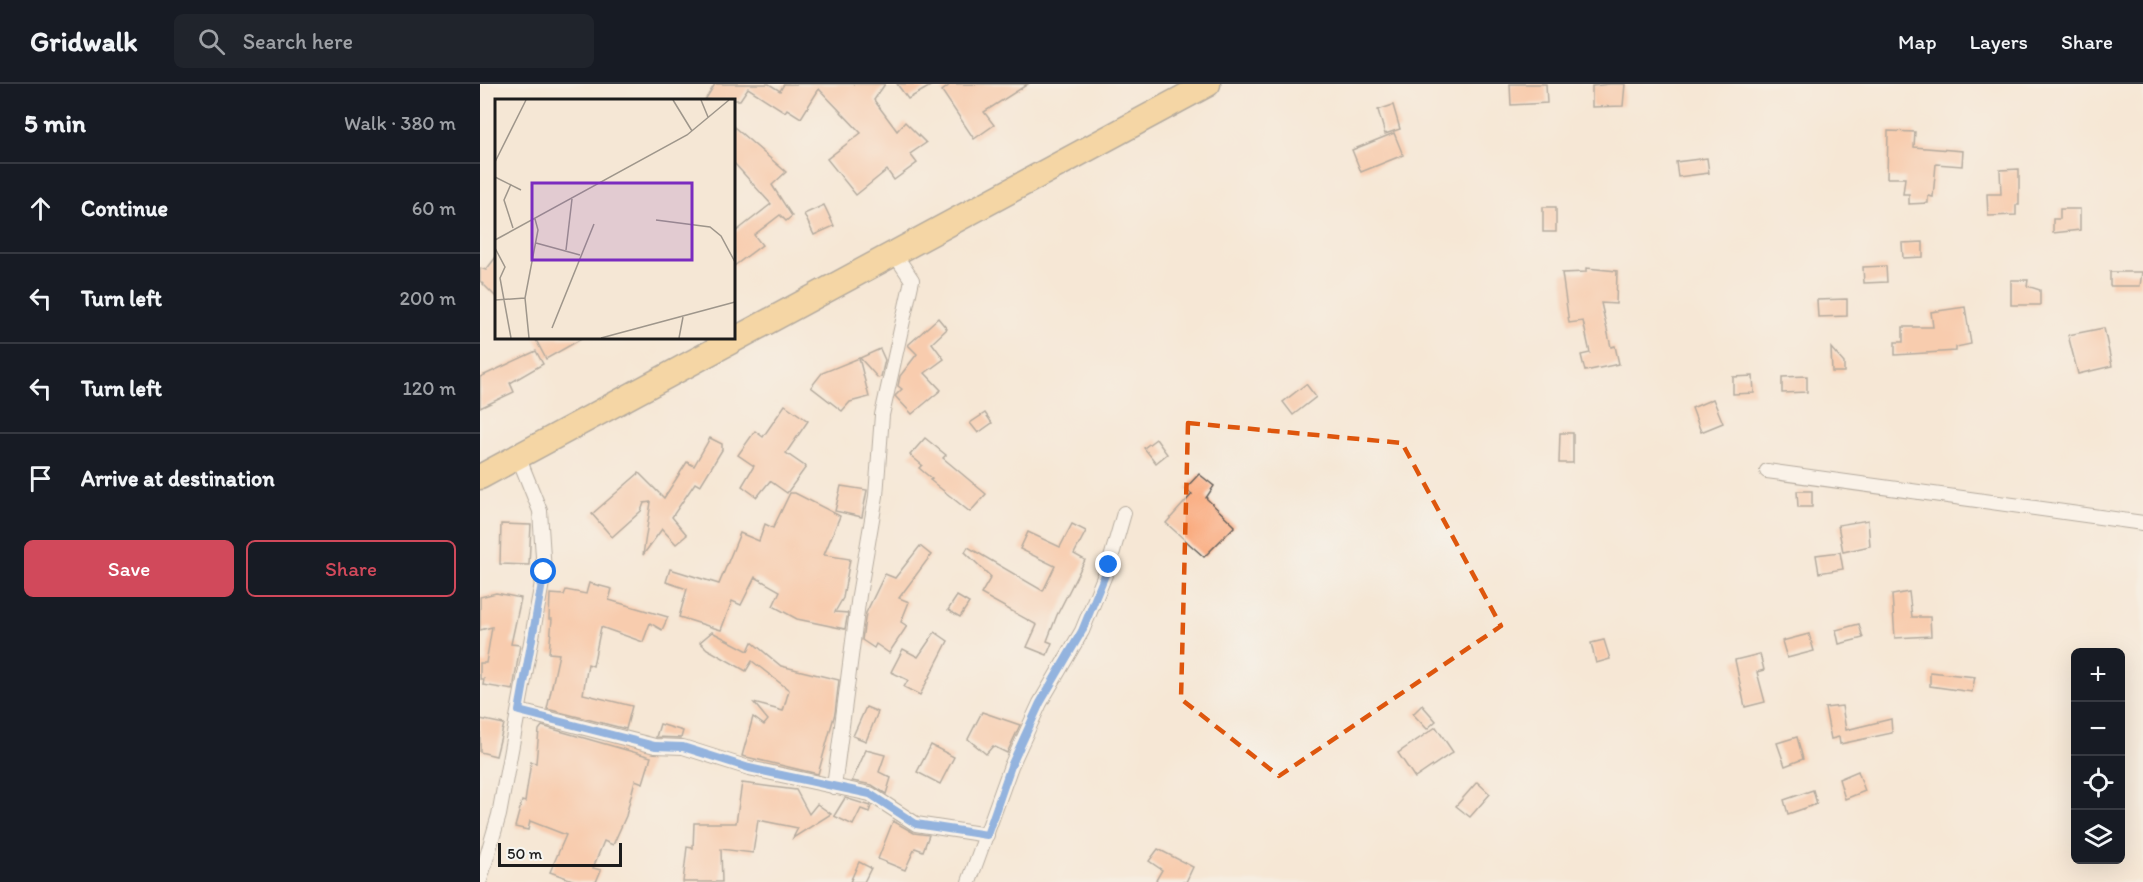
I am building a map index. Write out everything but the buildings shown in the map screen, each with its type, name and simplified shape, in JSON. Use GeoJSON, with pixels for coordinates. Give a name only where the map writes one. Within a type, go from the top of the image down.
{"type":"FeatureCollection","features":[{"type":"Feature","properties":{"kind":"highway"},"geometry":{"type":"LineString","coordinates":[[735,339],[1208,84]]}},
{"type":"Feature","properties":{"kind":"highway"},"geometry":{"type":"LineString","coordinates":[[480,477],[735,339]]}},
{"type":"Feature","properties":{"kind":"street"},"geometry":{"type":"LineString","coordinates":[[834,787],[859,595],[876,496],[882,415],[912,280],[894,253]]}},
{"type":"Feature","properties":{"kind":"street"},"geometry":{"type":"LineString","coordinates":[[480,880],[499,815],[544,572],[540,511],[518,456]]}},
{"type":"Feature","properties":{"kind":"street"},"geometry":{"type":"LineString","coordinates":[[1767,471],[2143,523]]}},
{"type":"Feature","properties":{"kind":"street"},"geometry":{"type":"LineString","coordinates":[[969,882],[1011,766],[1040,703],[1082,631],[1109,565],[1124,513]]}},
{"type":"Feature","properties":{"kind":"street"},"geometry":{"type":"LineString","coordinates":[[519,711],[655,746],[683,747],[749,768],[870,794],[916,824],[987,835]]}},
{"type":"Feature","properties":{"kind":"highlighted area"},"geometry":{"type":"Polygon","coordinates":[[[1188,423],[1402,443],[1501,626],[1279,776],[1181,699],[1188,423]]]}},
{"type":"Feature","properties":{"kind":"route"},"geometry":{"type":"LineString","coordinates":[[544,572],[519,711],[655,746],[683,747],[749,768],[870,794],[916,824],[987,835],[1011,766],[1040,703],[1082,631],[1109,565]]}}]}
